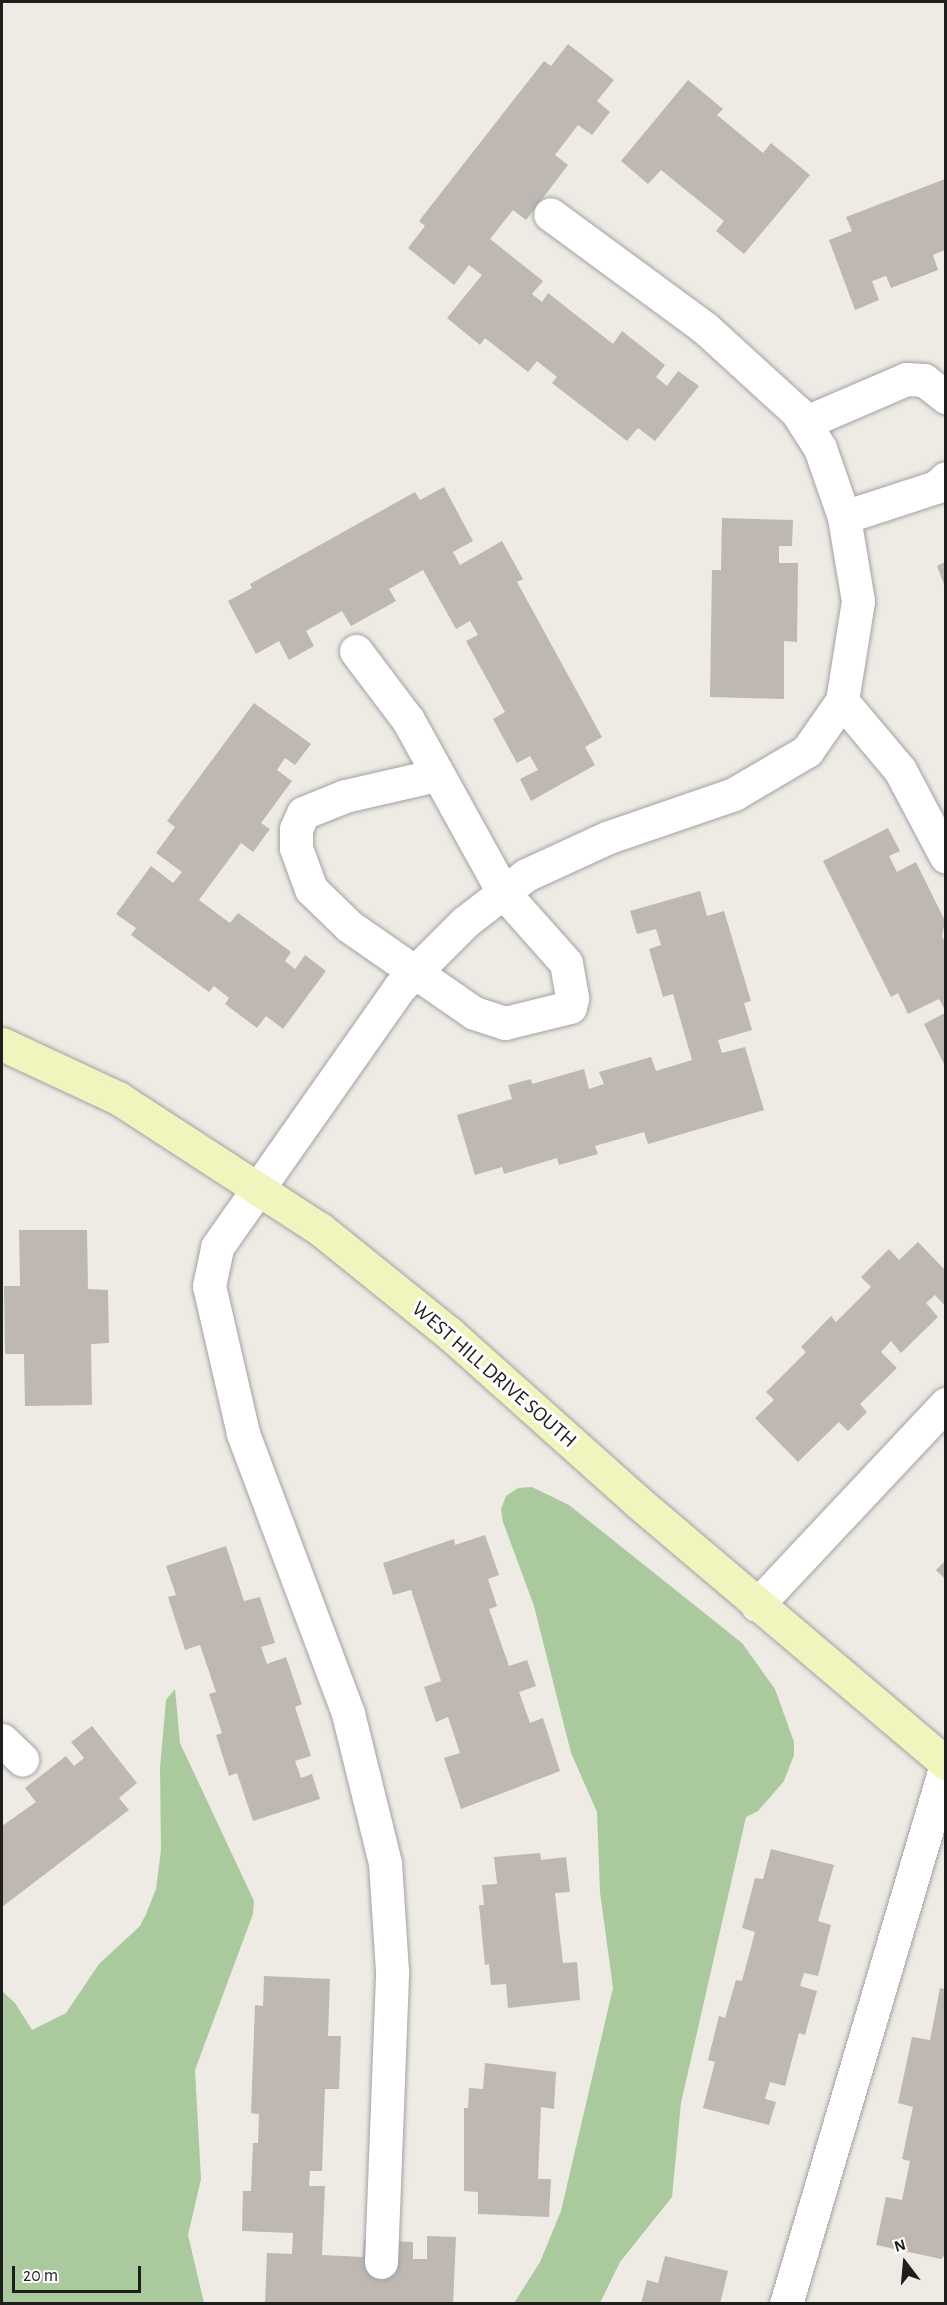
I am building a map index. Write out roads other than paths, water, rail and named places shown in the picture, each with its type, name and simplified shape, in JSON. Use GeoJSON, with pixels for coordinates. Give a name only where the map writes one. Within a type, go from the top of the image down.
{"type":"FeatureCollection","features":[{"type":"Feature","properties":{"kind":"street"},"geometry":{"type":"LineString","coordinates":[[381,2262],[392,1971],[385,1863],[348,1713],[243,1433],[208,1286],[217,1247],[399,988],[465,922],[526,875],[609,837],[743,788],[807,751],[842,701],[858,601],[844,517],[820,448],[797,412],[705,328],[549,214]]}},
{"type":"Feature","properties":{"kind":"street"},"geometry":{"type":"LineString","coordinates":[[804,423],[906,379],[924,380],[945,397]]}},
{"type":"Feature","properties":{"kind":"street"},"geometry":{"type":"LineString","coordinates":[[844,517],[936,487],[945,478]]}},
{"type":"Feature","properties":{"kind":"street"},"geometry":{"type":"LineString","coordinates":[[356,651],[408,720],[503,892],[566,963],[572,998],[570,1007],[505,1023],[474,1013],[349,926],[311,889],[296,848],[296,830],[303,813],[345,796],[437,775]]}},
{"type":"Feature","properties":{"kind":"street"},"geometry":{"type":"LineString","coordinates":[[842,701],[900,770],[945,857]]}},
{"type":"Feature","properties":{"kind":"street","name":"WEST HILL DRIVE SOUTH"},"geometry":{"type":"LineString","coordinates":[[2,1044],[118,1098],[259,1187],[320,1229],[449,1333],[758,1605],[945,1764]]}},
{"type":"Feature","properties":{"kind":"street"},"geometry":{"type":"LineString","coordinates":[[758,1605],[943,1410]]}},
{"type":"Feature","properties":{"kind":"street"},"geometry":{"type":"LineString","coordinates":[[786,2304],[945,1764]]}}]}
